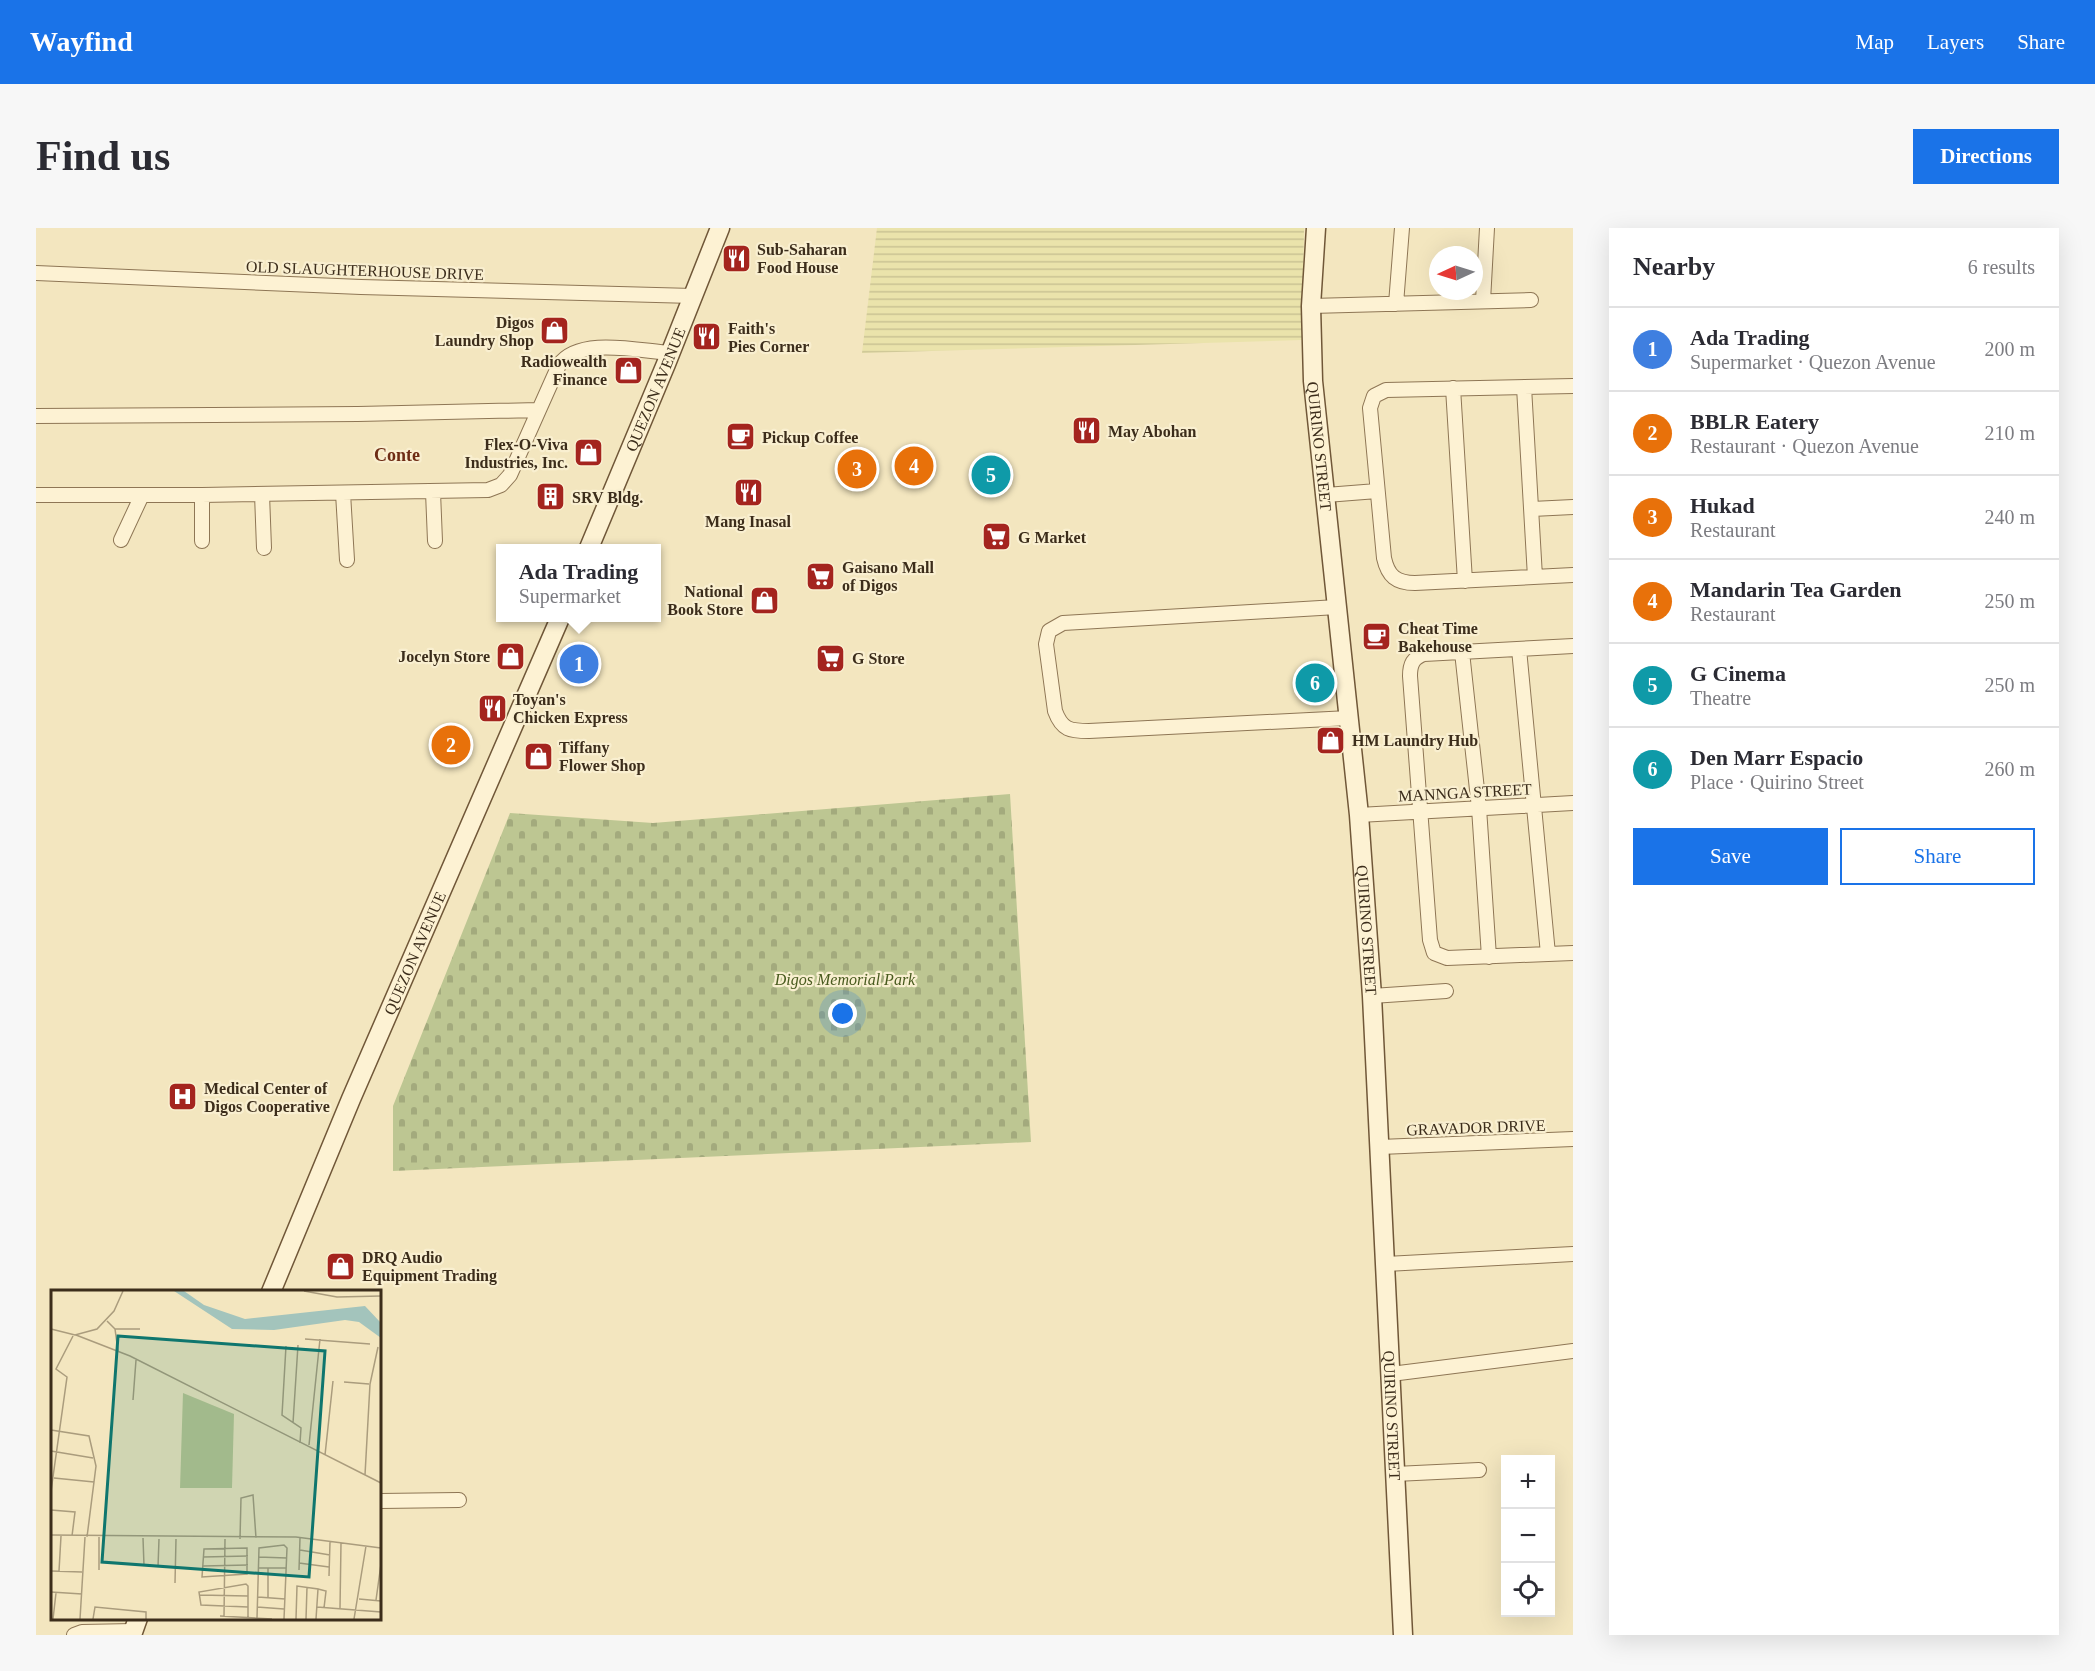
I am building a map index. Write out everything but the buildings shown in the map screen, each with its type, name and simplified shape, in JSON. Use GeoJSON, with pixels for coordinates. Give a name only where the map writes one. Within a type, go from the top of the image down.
{"type":"FeatureCollection","features":[{"type":"Feature","properties":{"kind":"street","name":"QUEZON AVENUE"},"geometry":{"type":"LineString","coordinates":[[591,544],[720,228]]}},
{"type":"Feature","properties":{"kind":"street","name":"QUIRINO STREET"},"geometry":{"type":"LineString","coordinates":[[1316,228],[1311,306],[1313,381],[1359,815],[1372,996],[1403,1635]]}},
{"type":"Feature","properties":{"kind":"street"},"geometry":{"type":"LineString","coordinates":[[1396,304],[1402,228]]}},
{"type":"Feature","properties":{"kind":"street"},"geometry":{"type":"LineString","coordinates":[[1483,301],[1487,228]]}},
{"type":"Feature","properties":{"kind":"street","name":"OLD SLAUGHTERHOUSE DRIVE"},"geometry":{"type":"LineString","coordinates":[[36,273],[361,287],[693,296]]}},
{"type":"Feature","properties":{"kind":"street"},"geometry":{"type":"LineString","coordinates":[[1311,306],[1531,300]]}},
{"type":"Feature","properties":{"kind":"street"},"geometry":{"type":"LineString","coordinates":[[36,495],[433,492],[479,491],[497,488],[510,475],[559,366],[569,354],[601,348],[670,353]]}},
{"type":"Feature","properties":{"kind":"street"},"geometry":{"type":"LineString","coordinates":[[1573,386],[1386,390],[1371,400],[1370,415],[1384,558],[1386,569],[1392,577],[1407,583],[1573,575]]}},
{"type":"Feature","properties":{"kind":"street"},"geometry":{"type":"LineString","coordinates":[[1524,387],[1535,577]]}},
{"type":"Feature","properties":{"kind":"street"},"geometry":{"type":"LineString","coordinates":[[1454,388],[1465,581]]}},
{"type":"Feature","properties":{"kind":"street"},"geometry":{"type":"LineString","coordinates":[[36,416],[358,414],[538,410]]}},
{"type":"Feature","properties":{"kind":"street"},"geometry":{"type":"LineString","coordinates":[[1326,495],[1377,491]]}},
{"type":"Feature","properties":{"kind":"street"},"geometry":{"type":"LineString","coordinates":[[433,492],[435,541]]}},
{"type":"Feature","properties":{"kind":"street"},"geometry":{"type":"LineString","coordinates":[[343,493],[347,560]]}},
{"type":"Feature","properties":{"kind":"street"},"geometry":{"type":"LineString","coordinates":[[262,494],[264,548]]}},
{"type":"Feature","properties":{"kind":"street"},"geometry":{"type":"LineString","coordinates":[[121,540],[142,495]]}},
{"type":"Feature","properties":{"kind":"street"},"geometry":{"type":"LineString","coordinates":[[202,495],[202,541]]}},
{"type":"Feature","properties":{"kind":"street"},"geometry":{"type":"LineString","coordinates":[[1532,509],[1573,507]]}},
{"type":"Feature","properties":{"kind":"street"},"geometry":{"type":"LineString","coordinates":[[1337,607],[1063,623],[1049,631],[1046,644],[1055,711],[1059,721],[1069,729],[1089,731],[1349,718]]}},
{"type":"Feature","properties":{"kind":"street","name":"QUEZON AVENUE"},"geometry":{"type":"LineString","coordinates":[[273,1290],[351,1100],[558,622]]}},
{"type":"Feature","properties":{"kind":"street"},"geometry":{"type":"LineString","coordinates":[[1573,646],[1424,654],[1410,664],[1431,948],[1434,953],[1447,958],[1573,953]]}},
{"type":"Feature","properties":{"kind":"street"},"geometry":{"type":"LineString","coordinates":[[1518,649],[1548,954]]}},
{"type":"Feature","properties":{"kind":"street"},"geometry":{"type":"LineString","coordinates":[[1462,652],[1479,808],[1490,957]]}},
{"type":"Feature","properties":{"kind":"street","name":"MANNGA STREET"},"geometry":{"type":"LineString","coordinates":[[1359,815],[1573,803]]}},
{"type":"Feature","properties":{"kind":"street"},"geometry":{"type":"LineString","coordinates":[[1372,996],[1446,991]]}},
{"type":"Feature","properties":{"kind":"street","name":"GRAVADOR DRIVE"},"geometry":{"type":"LineString","coordinates":[[1380,1147],[1573,1139]]}},
{"type":"Feature","properties":{"kind":"street"},"geometry":{"type":"LineString","coordinates":[[1386,1264],[1573,1254]]}},
{"type":"Feature","properties":{"kind":"street"},"geometry":{"type":"LineString","coordinates":[[1391,1374],[1573,1351]]}},
{"type":"Feature","properties":{"kind":"street"},"geometry":{"type":"LineString","coordinates":[[1395,1474],[1479,1470]]}},
{"type":"Feature","properties":{"kind":"street"},"geometry":{"type":"LineString","coordinates":[[381,1501],[459,1500]]}},
{"type":"Feature","properties":{"kind":"street"},"geometry":{"type":"LineString","coordinates":[[74,1635],[82,1632],[134,1628]]}},
{"type":"Feature","properties":{"kind":"shaded area"},"geometry":{"type":"Polygon","coordinates":[[[877,228],[1304,228],[1302,340],[862,353],[877,228]]]}},
{"type":"Feature","properties":{"kind":"green space","name":"Digos Memorial Park"},"geometry":{"type":"Polygon","coordinates":[[[1010,794],[1031,1142],[393,1171],[393,1106],[510,813],[653,823],[1010,794]]]}},
{"type":"Feature","properties":{"kind":"place","name":"Sub-Saharan Food House"},"geometry":{"type":"Point","coordinates":[736,258]}},
{"type":"Feature","properties":{"kind":"place","name":"Digos Laundry Shop"},"geometry":{"type":"Point","coordinates":[555,331]}},
{"type":"Feature","properties":{"kind":"place","name":"Faith's Pies Corner"},"geometry":{"type":"Point","coordinates":[707,337]}},
{"type":"Feature","properties":{"kind":"place","name":"Radiowealth Finance"},"geometry":{"type":"Point","coordinates":[628,370]}},
{"type":"Feature","properties":{"kind":"place","name":"May Abohan"},"geometry":{"type":"Point","coordinates":[1087,431]}},
{"type":"Feature","properties":{"kind":"place","name":"Pickup Coffee"},"geometry":{"type":"Point","coordinates":[741,437]}},
{"type":"Feature","properties":{"kind":"place","name":"Flex-O-Viva Industries, Inc."},"geometry":{"type":"Point","coordinates":[589,453]}},
{"type":"Feature","properties":{"kind":"place","name":"Mandarin Tea Garden"},"geometry":{"type":"Point","coordinates":[914,466]}},
{"type":"Feature","properties":{"kind":"place","name":"Hukad"},"geometry":{"type":"Point","coordinates":[857,469]}},
{"type":"Feature","properties":{"kind":"place","name":"G Cinema"},"geometry":{"type":"Point","coordinates":[991,475]}},
{"type":"Feature","properties":{"kind":"place","name":"Mang Inasal"},"geometry":{"type":"Point","coordinates":[748,493]}},
{"type":"Feature","properties":{"kind":"place","name":"SRV Bldg."},"geometry":{"type":"Point","coordinates":[551,497]}},
{"type":"Feature","properties":{"kind":"place","name":"G Market"},"geometry":{"type":"Point","coordinates":[997,537]}},
{"type":"Feature","properties":{"kind":"place","name":"Gaisano Mall of Digos"},"geometry":{"type":"Point","coordinates":[821,576]}},
{"type":"Feature","properties":{"kind":"place","name":"National Book Store"},"geometry":{"type":"Point","coordinates":[764,600]}},
{"type":"Feature","properties":{"kind":"place","name":"Cheat Time Bakehouse"},"geometry":{"type":"Point","coordinates":[1377,637]}},
{"type":"Feature","properties":{"kind":"place","name":"Jocelyn Store"},"geometry":{"type":"Point","coordinates":[511,656]}},
{"type":"Feature","properties":{"kind":"place","name":"G Store"},"geometry":{"type":"Point","coordinates":[831,658]}},
{"type":"Feature","properties":{"kind":"place","name":"Ada Trading"},"geometry":{"type":"Point","coordinates":[579,664]}},
{"type":"Feature","properties":{"kind":"place","name":"Den Marr Espacio"},"geometry":{"type":"Point","coordinates":[1315,683]}},
{"type":"Feature","properties":{"kind":"place","name":"Toyan's Chicken Express"},"geometry":{"type":"Point","coordinates":[492,708]}},
{"type":"Feature","properties":{"kind":"place","name":"HM Laundry Hub"},"geometry":{"type":"Point","coordinates":[1331,740]}},
{"type":"Feature","properties":{"kind":"place","name":"BBLR Eatery"},"geometry":{"type":"Point","coordinates":[451,745]}},
{"type":"Feature","properties":{"kind":"place","name":"Tiffany Flower Shop"},"geometry":{"type":"Point","coordinates":[538,756]}},
{"type":"Feature","properties":{"kind":"place","name":"Medical Center of Digos Cooperative"},"geometry":{"type":"Point","coordinates":[183,1097]}},
{"type":"Feature","properties":{"kind":"place","name":"DRQ Audio Equipment Trading"},"geometry":{"type":"Point","coordinates":[341,1266]}},
{"type":"Feature","properties":{"kind":"district","name":"Conte"},"geometry":{"type":"Point","coordinates":[397,455]}}]}
